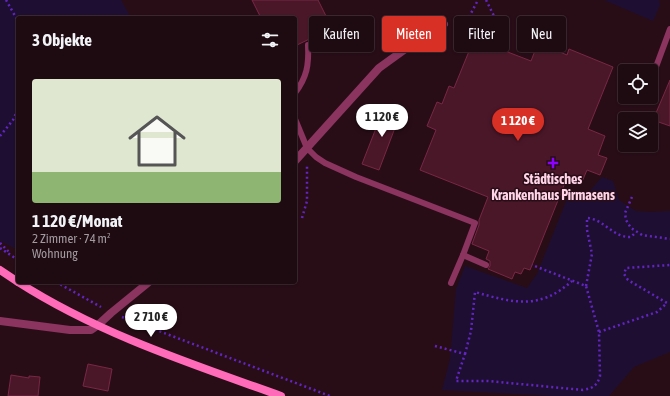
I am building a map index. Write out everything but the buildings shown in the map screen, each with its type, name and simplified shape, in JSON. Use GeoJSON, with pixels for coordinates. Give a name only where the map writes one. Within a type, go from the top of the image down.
{"type":"FeatureCollection","features":[{"type":"Feature","properties":{"kind":"main road"},"geometry":{"type":"LineString","coordinates":[[0,270],[16,281]]}},
{"type":"Feature","properties":{"kind":"main road"},"geometry":{"type":"LineString","coordinates":[[22,284],[98,325],[152,349],[281,396]]}},
{"type":"Feature","properties":{"kind":"street"},"geometry":{"type":"LineString","coordinates":[[297,159],[379,68],[401,52]]}},
{"type":"Feature","properties":{"kind":"street"},"geometry":{"type":"LineString","coordinates":[[0,321],[70,330],[91,330],[147,284]]}},
{"type":"Feature","properties":{"kind":"lane"},"geometry":{"type":"LineString","coordinates":[[657,64],[670,29]]}},
{"type":"Feature","properties":{"kind":"lane"},"geometry":{"type":"LineString","coordinates":[[297,90],[304,78],[309,62],[308,45]]}},
{"type":"Feature","properties":{"kind":"lane"},"geometry":{"type":"LineString","coordinates":[[297,124],[307,148],[325,163],[356,177],[475,223],[451,283]]}},
{"type":"Feature","properties":{"kind":"lane"},"geometry":{"type":"LineString","coordinates":[[463,256],[486,265]]}},
{"type":"Feature","properties":{"kind":"path"},"geometry":{"type":"LineString","coordinates":[[6,0],[16,18]]}},
{"type":"Feature","properties":{"kind":"path"},"geometry":{"type":"LineString","coordinates":[[470,16],[478,0]]}},
{"type":"Feature","properties":{"kind":"path"},"geometry":{"type":"LineString","coordinates":[[486,0],[494,16]]}},
{"type":"Feature","properties":{"kind":"path"},"geometry":{"type":"LineString","coordinates":[[0,136],[13,120],[16,113]]}},
{"type":"Feature","properties":{"kind":"path"},"geometry":{"type":"LineString","coordinates":[[302,218],[307,201],[307,148]]}},
{"type":"Feature","properties":{"kind":"path"},"geometry":{"type":"LineString","coordinates":[[632,197],[624,213],[631,228],[642,235],[670,239]]}},
{"type":"Feature","properties":{"kind":"path"},"geometry":{"type":"LineString","coordinates":[[572,280],[553,296],[529,302],[515,302],[475,292],[471,330],[456,380],[488,381],[583,390],[592,388],[598,382],[600,376],[599,332],[586,286],[592,254],[587,230],[587,218],[594,218],[615,233],[625,237],[631,237],[636,232]]}},
{"type":"Feature","properties":{"kind":"path"},"geometry":{"type":"LineString","coordinates":[[0,243],[14,258]]}},
{"type":"Feature","properties":{"kind":"path"},"geometry":{"type":"LineString","coordinates":[[0,248],[14,258]]}},
{"type":"Feature","properties":{"kind":"path"},"geometry":{"type":"LineString","coordinates":[[532,265],[586,286]]}},
{"type":"Feature","properties":{"kind":"path"},"geometry":{"type":"LineString","coordinates":[[599,332],[656,312],[667,303],[628,280],[624,274],[626,268],[670,265]]}},
{"type":"Feature","properties":{"kind":"path"},"geometry":{"type":"LineString","coordinates":[[60,284],[111,313],[330,396]]}},
{"type":"Feature","properties":{"kind":"path"},"geometry":{"type":"LineString","coordinates":[[435,346],[465,354]]}},
{"type":"Feature","properties":{"kind":"shaded area"},"geometry":{"type":"Polygon","coordinates":[[[0,0],[121,0],[130,16],[16,16],[16,249],[0,241],[0,0]]]}},
{"type":"Feature","properties":{"kind":"shaded area"},"geometry":{"type":"Polygon","coordinates":[[[604,0],[659,0],[660,5],[653,21],[604,0]]]}},
{"type":"Feature","properties":{"kind":"shaded area"},"geometry":{"type":"Polygon","coordinates":[[[602,177],[613,181],[619,200],[636,211],[670,211],[670,352],[634,367],[609,396],[554,396],[442,390],[450,359],[456,289],[465,266],[527,288],[537,274],[569,194],[583,199],[602,177]]]}},
{"type":"Feature","properties":{"kind":"place","name":"Städtisches Krankenhaus Pirmasens"},"geometry":{"type":"Point","coordinates":[553,163]}}]}
